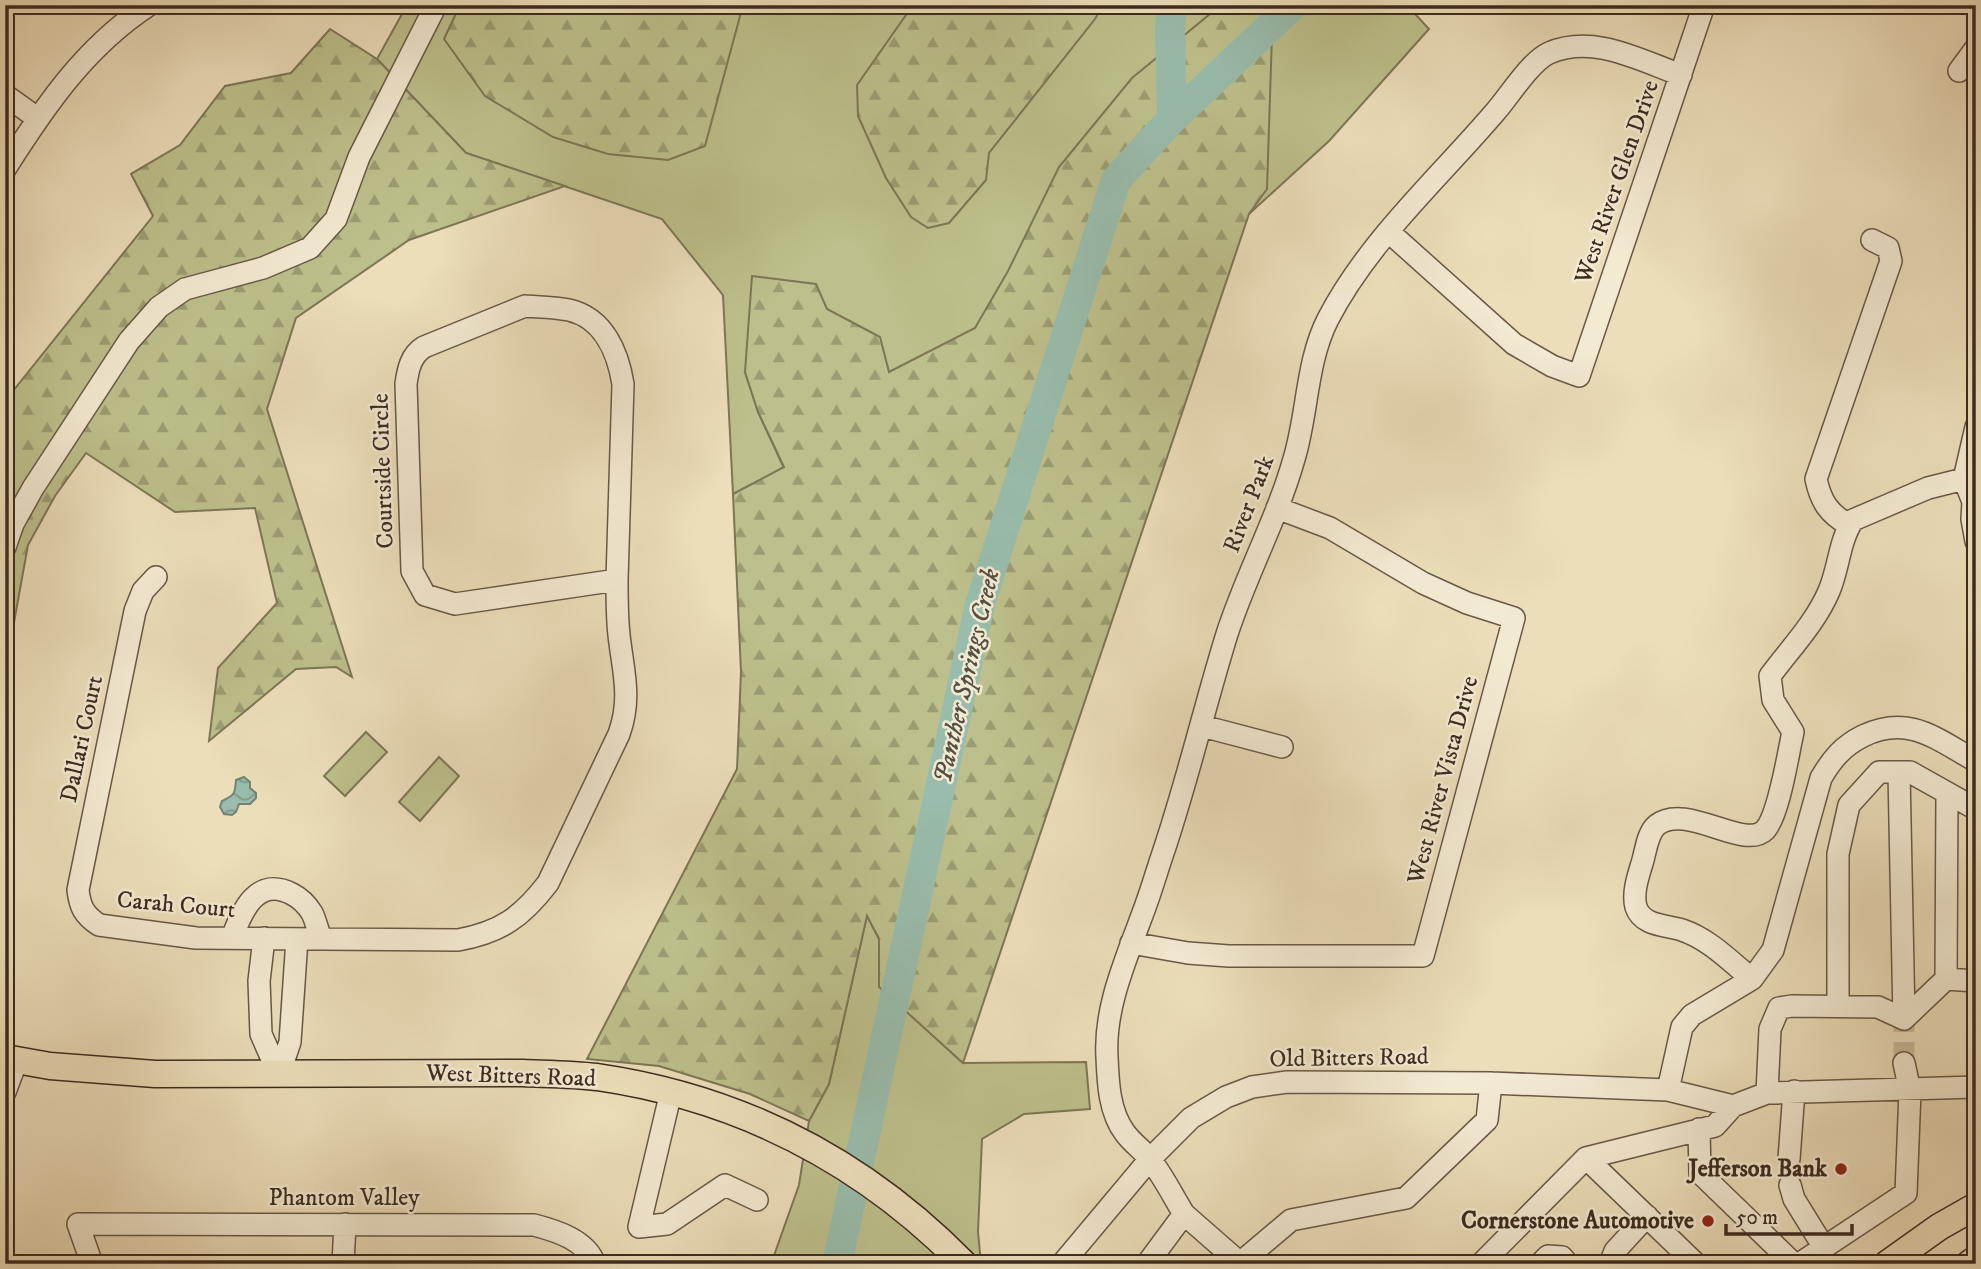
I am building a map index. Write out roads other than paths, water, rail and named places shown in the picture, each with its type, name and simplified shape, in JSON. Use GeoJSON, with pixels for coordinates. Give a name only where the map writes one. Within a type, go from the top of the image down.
{"type":"FeatureCollection","features":[{"type":"Feature","properties":{"kind":"main road","name":"West Bitters Road"},"geometry":{"type":"LineString","coordinates":[[11,1059],[50,1066],[155,1074],[547,1074],[596,1077],[671,1092],[715,1104],[795,1138],[831,1157],[884,1192],[934,1233],[964,1264]]}},
{"type":"Feature","properties":{"kind":"main road"},"geometry":{"type":"LineString","coordinates":[[1887,1264],[1939,1227],[1976,1206]]}},
{"type":"Feature","properties":{"kind":"main road"},"geometry":{"type":"LineString","coordinates":[[1969,1264],[1976,1259]]}},
{"type":"Feature","properties":{"kind":"street"},"geometry":{"type":"LineString","coordinates":[[5,169],[54,93],[106,39],[149,5]]}},
{"type":"Feature","properties":{"kind":"street"},"geometry":{"type":"LineString","coordinates":[[5,547],[13,524],[33,488],[129,341],[159,307],[185,289],[263,268],[310,248],[336,219],[359,157],[436,5]]}},
{"type":"Feature","properties":{"kind":"street","name":"West River Glen Drive"},"geometry":{"type":"LineString","coordinates":[[1389,232],[1514,344],[1552,366],[1579,376],[1704,5]]}},
{"type":"Feature","properties":{"kind":"street","name":"River Park"},"geometry":{"type":"LineString","coordinates":[[1492,1083],[1487,1120],[1406,1198],[1292,1220],[1240,1263],[1184,1214],[1150,1159],[1124,1132],[1111,1105],[1106,1052],[1113,996],[1170,835],[1241,594],[1295,457],[1308,386],[1326,322],[1348,284],[1389,232],[1522,78],[1547,54],[1581,45],[1606,48],[1681,75]]}},
{"type":"Feature","properties":{"kind":"street"},"geometry":{"type":"LineString","coordinates":[[1959,71],[1976,48]]}},
{"type":"Feature","properties":{"kind":"street"},"geometry":{"type":"LineString","coordinates":[[5,96],[37,118]]}},
{"type":"Feature","properties":{"kind":"street"},"geometry":{"type":"LineString","coordinates":[[1849,525],[1834,517],[1821,500],[1816,479],[1891,261],[1888,248],[1872,240]]}},
{"type":"Feature","properties":{"kind":"street","name":"Courtside Circle"},"geometry":{"type":"LineString","coordinates":[[264,938],[458,940],[482,935],[505,925],[533,902],[548,883],[623,723],[628,688],[619,638],[617,580],[623,384],[620,360],[609,339],[592,322],[571,311],[525,306],[417,351],[409,366],[406,384],[410,518],[412,571],[425,595],[455,604],[617,580]]}},
{"type":"Feature","properties":{"kind":"street"},"geometry":{"type":"LineString","coordinates":[[1976,427],[1964,479],[1973,502],[1972,519],[1976,541]]}},
{"type":"Feature","properties":{"kind":"street"},"geometry":{"type":"LineString","coordinates":[[1752,979],[1707,942],[1641,916],[1636,906],[1636,887],[1651,833],[1657,825],[1671,819],[1688,820],[1753,836],[1764,831],[1773,818],[1793,733],[1773,700],[1770,676],[1820,608],[1829,591],[1849,525],[1853,520],[1900,498],[1964,479]]}},
{"type":"Feature","properties":{"kind":"street","name":"West River Vista Drive"},"geometry":{"type":"LineString","coordinates":[[1131,943],[1188,953],[1229,956],[1423,956],[1514,618],[1467,603],[1423,583],[1330,528],[1277,508]]}},
{"type":"Feature","properties":{"kind":"street","name":"Dallari Court"},"geometry":{"type":"LineString","coordinates":[[86,917],[80,905],[78,890],[135,611],[143,592],[156,577]]}},
{"type":"Feature","properties":{"kind":"street"},"geometry":{"type":"LineString","coordinates":[[1202,726],[1282,747]]}},
{"type":"Feature","properties":{"kind":"street"},"geometry":{"type":"LineString","coordinates":[[1668,1090],[1682,1027],[1692,1015],[1752,979],[1773,950],[1821,778],[1842,749],[1852,741],[1882,727],[1898,727],[1916,730],[1976,761]]}},
{"type":"Feature","properties":{"kind":"street"},"geometry":{"type":"LineString","coordinates":[[1838,1007],[1838,855],[1849,805],[1879,772],[1910,772],[1976,808]]}},
{"type":"Feature","properties":{"kind":"street"},"geometry":{"type":"LineString","coordinates":[[1899,772],[1904,1019]]}},
{"type":"Feature","properties":{"kind":"street"},"geometry":{"type":"LineString","coordinates":[[1904,1019],[1946,979],[1947,793]]}},
{"type":"Feature","properties":{"kind":"street"},"geometry":{"type":"LineString","coordinates":[[232,938],[241,914],[252,898],[268,889],[280,888],[299,898],[312,913],[321,939]]}},
{"type":"Feature","properties":{"kind":"street","name":"Carah Court"},"geometry":{"type":"LineString","coordinates":[[86,917],[99,925],[196,938],[264,938]]}},
{"type":"Feature","properties":{"kind":"street"},"geometry":{"type":"LineString","coordinates":[[264,938],[259,981],[261,1034],[279,1075]]}},
{"type":"Feature","properties":{"kind":"street"},"geometry":{"type":"LineString","coordinates":[[279,1075],[290,1042],[297,939]]}},
{"type":"Feature","properties":{"kind":"street"},"geometry":{"type":"LineString","coordinates":[[1946,979],[1976,981]]}},
{"type":"Feature","properties":{"kind":"street"},"geometry":{"type":"LineString","coordinates":[[1767,1093],[1770,1029],[1779,1008],[1878,1007],[1904,1019]]}},
{"type":"Feature","properties":{"kind":"street"},"geometry":{"type":"LineString","coordinates":[[5,1092],[11,1059]]}},
{"type":"Feature","properties":{"kind":"street"},"geometry":{"type":"LineString","coordinates":[[1799,1264],[1906,1194],[1910,1091],[1903,1063]]}},
{"type":"Feature","properties":{"kind":"street","name":"Old Bitters Road"},"geometry":{"type":"LineString","coordinates":[[1062,1264],[1150,1159],[1191,1118],[1226,1097],[1252,1087],[1287,1082],[1492,1083],[1668,1090],[1733,1106]]}},
{"type":"Feature","properties":{"kind":"street"},"geometry":{"type":"LineString","coordinates":[[1481,1264],[1586,1158],[1715,1126],[1733,1106],[1767,1093],[1910,1091],[1976,1087]]}},
{"type":"Feature","properties":{"kind":"street"},"geometry":{"type":"LineString","coordinates":[[1789,1159],[1794,1091]]}},
{"type":"Feature","properties":{"kind":"street"},"geometry":{"type":"LineString","coordinates":[[671,1092],[639,1227],[667,1224],[725,1185],[757,1200]]}},
{"type":"Feature","properties":{"kind":"street"},"geometry":{"type":"LineString","coordinates":[[1699,1129],[1700,1173],[1794,1264]]}},
{"type":"Feature","properties":{"kind":"street"},"geometry":{"type":"LineString","coordinates":[[1586,1158],[1696,1264]]}},
{"type":"Feature","properties":{"kind":"street"},"geometry":{"type":"LineString","coordinates":[[1790,1185],[1794,1199],[1824,1246]]}},
{"type":"Feature","properties":{"kind":"street"},"geometry":{"type":"LineString","coordinates":[[1147,1264],[1184,1214]]}},
{"type":"Feature","properties":{"kind":"street"},"geometry":{"type":"LineString","coordinates":[[1610,1264],[1615,1251],[1647,1216]]}},
{"type":"Feature","properties":{"kind":"street","name":"Phantom Valley"},"geometry":{"type":"LineString","coordinates":[[92,1264],[78,1224],[534,1225],[557,1231],[576,1241],[593,1256],[596,1264]]}},
{"type":"Feature","properties":{"kind":"street"},"geometry":{"type":"LineString","coordinates":[[343,1264],[345,1224]]}},
{"type":"Feature","properties":{"kind":"street"},"geometry":{"type":"LineString","coordinates":[[1540,1264],[1548,1256],[1562,1258],[1568,1264]]}},
{"type":"Feature","properties":{"kind":"water"},"geometry":{"type":"Polygon","coordinates":[[[244,777],[250,782],[250,788],[256,793],[256,798],[250,804],[239,804],[232,815],[224,814],[220,807],[222,801],[233,794],[236,780],[244,777]]]}},
{"type":"Feature","properties":{"kind":"waterway","name":"Panther Springs Creek"},"geometry":{"type":"LineString","coordinates":[[1172,5],[1172,119]]}},
{"type":"Feature","properties":{"kind":"waterway","name":"Panther Springs Creek"},"geometry":{"type":"LineString","coordinates":[[837,1264],[980,604],[1116,180],[1172,119],[1293,5]]}},
{"type":"Feature","properties":{"kind":"tunnel"},"geometry":{"type":"LineString","coordinates":[[1904,1019],[1904,1063]]}},
{"type":"Feature","properties":{"kind":"place","name":"Jefferson Bank"},"geometry":{"type":"Point","coordinates":[1841,1169]}},
{"type":"Feature","properties":{"kind":"place","name":"Cornerstone Automotive"},"geometry":{"type":"Point","coordinates":[1708,1221]}}]}
